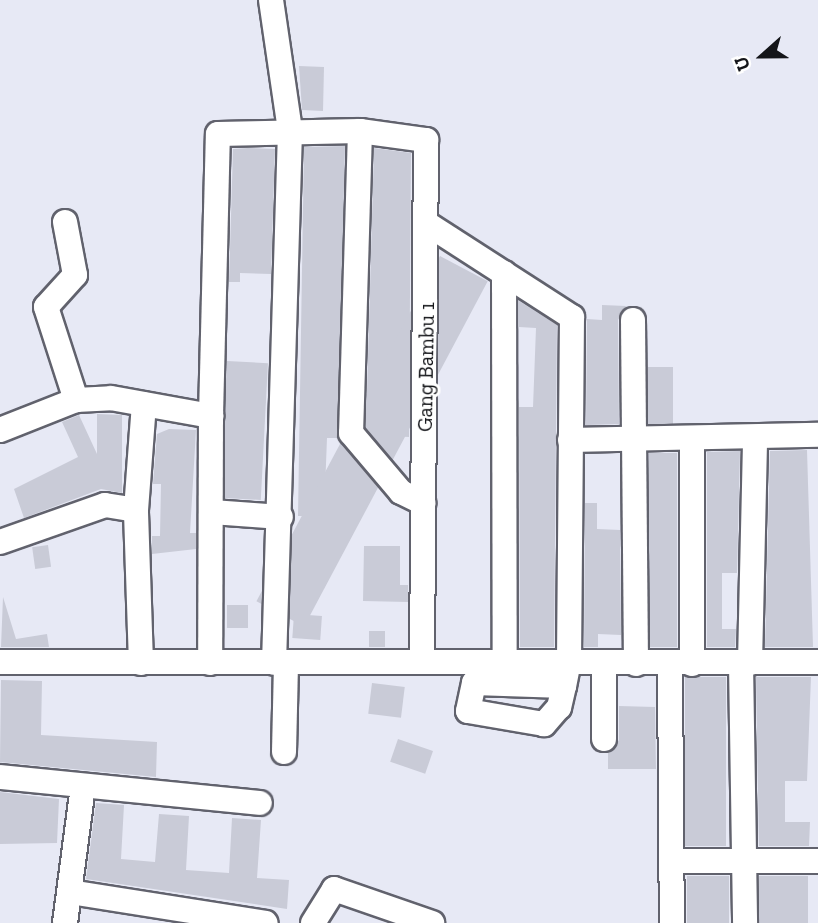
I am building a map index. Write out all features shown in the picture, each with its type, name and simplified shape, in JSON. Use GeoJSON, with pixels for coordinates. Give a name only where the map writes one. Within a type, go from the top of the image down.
{"type":"FeatureCollection","features":[{"type":"Feature","properties":{"kind":"street"},"geometry":{"type":"LineString","coordinates":[[271,0],[290,131],[281,517],[280,663],[284,752]]}},
{"type":"Feature","properties":{"kind":"street"},"geometry":{"type":"LineString","coordinates":[[210,663],[216,137],[227,131],[360,131],[351,433],[401,492],[424,503]]}},
{"type":"Feature","properties":{"kind":"street","name":"Gang Bambu 1"},"geometry":{"type":"LineString","coordinates":[[360,131],[426,140],[429,225],[422,662]]}},
{"type":"Feature","properties":{"kind":"street"},"geometry":{"type":"LineString","coordinates":[[65,222],[75,275],[46,307],[76,400]]}},
{"type":"Feature","properties":{"kind":"street"},"geometry":{"type":"LineString","coordinates":[[429,225],[572,317],[569,661],[564,686]]}},
{"type":"Feature","properties":{"kind":"street"},"geometry":{"type":"LineString","coordinates":[[504,274],[505,662]]}},
{"type":"Feature","properties":{"kind":"street"},"geometry":{"type":"LineString","coordinates":[[633,320],[636,664]]}},
{"type":"Feature","properties":{"kind":"street"},"geometry":{"type":"LineString","coordinates":[[0,430],[76,400],[144,404],[211,416]]}},
{"type":"Feature","properties":{"kind":"street"},"geometry":{"type":"LineString","coordinates":[[141,663],[136,510],[144,404]]}},
{"type":"Feature","properties":{"kind":"street"},"geometry":{"type":"LineString","coordinates":[[570,440],[692,441],[818,435]]}},
{"type":"Feature","properties":{"kind":"street"},"geometry":{"type":"LineString","coordinates":[[745,923],[746,663],[755,437]]}},
{"type":"Feature","properties":{"kind":"street"},"geometry":{"type":"LineString","coordinates":[[672,923],[692,441]]}},
{"type":"Feature","properties":{"kind":"street"},"geometry":{"type":"LineString","coordinates":[[2,535],[105,505],[136,510]]}},
{"type":"Feature","properties":{"kind":"street"},"geometry":{"type":"LineString","coordinates":[[212,512],[281,517]]}},
{"type":"Feature","properties":{"kind":"street"},"geometry":{"type":"LineString","coordinates":[[0,662],[818,662]]}},
{"type":"Feature","properties":{"kind":"street"},"geometry":{"type":"LineString","coordinates":[[604,663],[604,739]]}},
{"type":"Feature","properties":{"kind":"street"},"geometry":{"type":"LineString","coordinates":[[0,777],[260,803]]}},
{"type":"Feature","properties":{"kind":"street"},"geometry":{"type":"LineString","coordinates":[[65,923],[83,786]]}},
{"type":"Feature","properties":{"kind":"street"},"geometry":{"type":"LineString","coordinates":[[673,861],[818,860]]}},
{"type":"Feature","properties":{"kind":"street"},"geometry":{"type":"LineString","coordinates":[[313,923],[334,889],[432,923]]}},
{"type":"Feature","properties":{"kind":"street"},"geometry":{"type":"LineString","coordinates":[[70,891],[171,915],[266,923]]}},
{"type":"Feature","properties":{"kind":"building"},"geometry":{"type":"Polygon","coordinates":[[[299,66],[324,67],[323,111],[302,110],[299,66]]]}},
{"type":"Feature","properties":{"kind":"building"},"geometry":{"type":"Polygon","coordinates":[[[345,146],[338,438],[327,438],[324,516],[298,516],[304,147],[345,146]]]}},
{"type":"Feature","properties":{"kind":"building"},"geometry":{"type":"Polygon","coordinates":[[[374,148],[411,153],[409,437],[372,435],[366,428],[374,148]]]}},
{"type":"Feature","properties":{"kind":"building"},"geometry":{"type":"Polygon","coordinates":[[[233,149],[275,149],[271,274],[240,273],[240,282],[229,282],[233,149]]]}},
{"type":"Feature","properties":{"kind":"building"},"geometry":{"type":"Polygon","coordinates":[[[440,256],[488,281],[304,627],[256,601],[440,256]]]}},
{"type":"Feature","properties":{"kind":"building"},"geometry":{"type":"Polygon","coordinates":[[[519,301],[557,325],[554,647],[520,647],[519,407],[533,407],[536,328],[519,327],[519,301]]]}},
{"type":"Feature","properties":{"kind":"building"},"geometry":{"type":"Polygon","coordinates":[[[602,305],[626,306],[618,320],[619,424],[586,425],[587,319],[602,320],[602,305]]]}},
{"type":"Feature","properties":{"kind":"building"},"geometry":{"type":"Polygon","coordinates":[[[227,361],[268,363],[261,500],[220,498],[227,361]]]}},
{"type":"Feature","properties":{"kind":"building"},"geometry":{"type":"Polygon","coordinates":[[[648,367],[673,367],[673,424],[648,424],[648,367]]]}},
{"type":"Feature","properties":{"kind":"building"},"geometry":{"type":"Polygon","coordinates":[[[97,414],[122,415],[122,493],[101,489],[24,518],[14,489],[78,457],[62,422],[79,415],[97,454],[97,414]]]}},
{"type":"Feature","properties":{"kind":"building"},"geometry":{"type":"Polygon","coordinates":[[[169,429],[196,430],[190,533],[196,533],[196,549],[152,554],[152,536],[160,536],[161,484],[153,484],[157,434],[169,429]]]}},
{"type":"Feature","properties":{"kind":"building"},"geometry":{"type":"Polygon","coordinates":[[[807,450],[813,647],[765,647],[770,451],[807,450]]]}},
{"type":"Feature","properties":{"kind":"building"},"geometry":{"type":"Polygon","coordinates":[[[740,451],[737,573],[722,573],[722,629],[736,629],[735,647],[707,647],[707,452],[740,451]]]}},
{"type":"Feature","properties":{"kind":"building"},"geometry":{"type":"Polygon","coordinates":[[[649,453],[677,453],[677,647],[649,647],[649,453]]]}},
{"type":"Feature","properties":{"kind":"building"},"geometry":{"type":"Polygon","coordinates":[[[585,503],[597,503],[597,529],[620,530],[621,635],[598,634],[598,647],[584,647],[585,503]]]}},
{"type":"Feature","properties":{"kind":"building"},"geometry":{"type":"Polygon","coordinates":[[[48,545],[51,567],[35,569],[32,547],[48,545]]]}},
{"type":"Feature","properties":{"kind":"building"},"geometry":{"type":"Polygon","coordinates":[[[364,546],[400,546],[400,585],[408,585],[408,602],[363,601],[364,546]]]}},
{"type":"Feature","properties":{"kind":"building"},"geometry":{"type":"Polygon","coordinates":[[[3,597],[16,639],[47,634],[49,647],[1,647],[3,597]]]}},
{"type":"Feature","properties":{"kind":"building"},"geometry":{"type":"Polygon","coordinates":[[[227,605],[248,605],[248,628],[227,628],[227,605]]]}},
{"type":"Feature","properties":{"kind":"building"},"geometry":{"type":"Polygon","coordinates":[[[294,614],[322,616],[320,640],[292,638],[294,614]]]}},
{"type":"Feature","properties":{"kind":"building"},"geometry":{"type":"Polygon","coordinates":[[[369,631],[385,631],[385,647],[369,647],[369,631]]]}},
{"type":"Feature","properties":{"kind":"building"},"geometry":{"type":"Polygon","coordinates":[[[685,677],[726,677],[726,846],[685,846],[685,677]]]}},
{"type":"Feature","properties":{"kind":"building"},"geometry":{"type":"Polygon","coordinates":[[[756,677],[811,677],[807,781],[785,781],[785,822],[810,822],[809,846],[759,846],[756,677]]]}},
{"type":"Feature","properties":{"kind":"building"},"geometry":{"type":"Polygon","coordinates":[[[1,680],[42,681],[41,735],[157,742],[156,777],[0,762],[1,680]]]}},
{"type":"Feature","properties":{"kind":"building"},"geometry":{"type":"Polygon","coordinates":[[[372,683],[405,687],[401,718],[368,714],[372,683]]]}},
{"type":"Feature","properties":{"kind":"building"},"geometry":{"type":"Polygon","coordinates":[[[619,706],[655,707],[656,769],[608,769],[608,753],[619,740],[619,706]]]}},
{"type":"Feature","properties":{"kind":"building"},"geometry":{"type":"Polygon","coordinates":[[[398,739],[433,751],[425,774],[390,762],[398,739]]]}},
{"type":"Feature","properties":{"kind":"building"},"geometry":{"type":"Polygon","coordinates":[[[0,792],[59,799],[57,843],[0,844],[0,792]]]}},
{"type":"Feature","properties":{"kind":"building"},"geometry":{"type":"Polygon","coordinates":[[[96,803],[124,805],[121,859],[155,862],[159,814],[189,816],[186,870],[229,873],[232,818],[261,820],[257,878],[289,880],[287,909],[86,879],[96,803]]]}},
{"type":"Feature","properties":{"kind":"building"},"geometry":{"type":"Polygon","coordinates":[[[687,876],[729,876],[729,923],[687,923],[687,876]]]}},
{"type":"Feature","properties":{"kind":"building"},"geometry":{"type":"Polygon","coordinates":[[[759,876],[808,876],[808,923],[759,923],[759,876]]]}}]}
